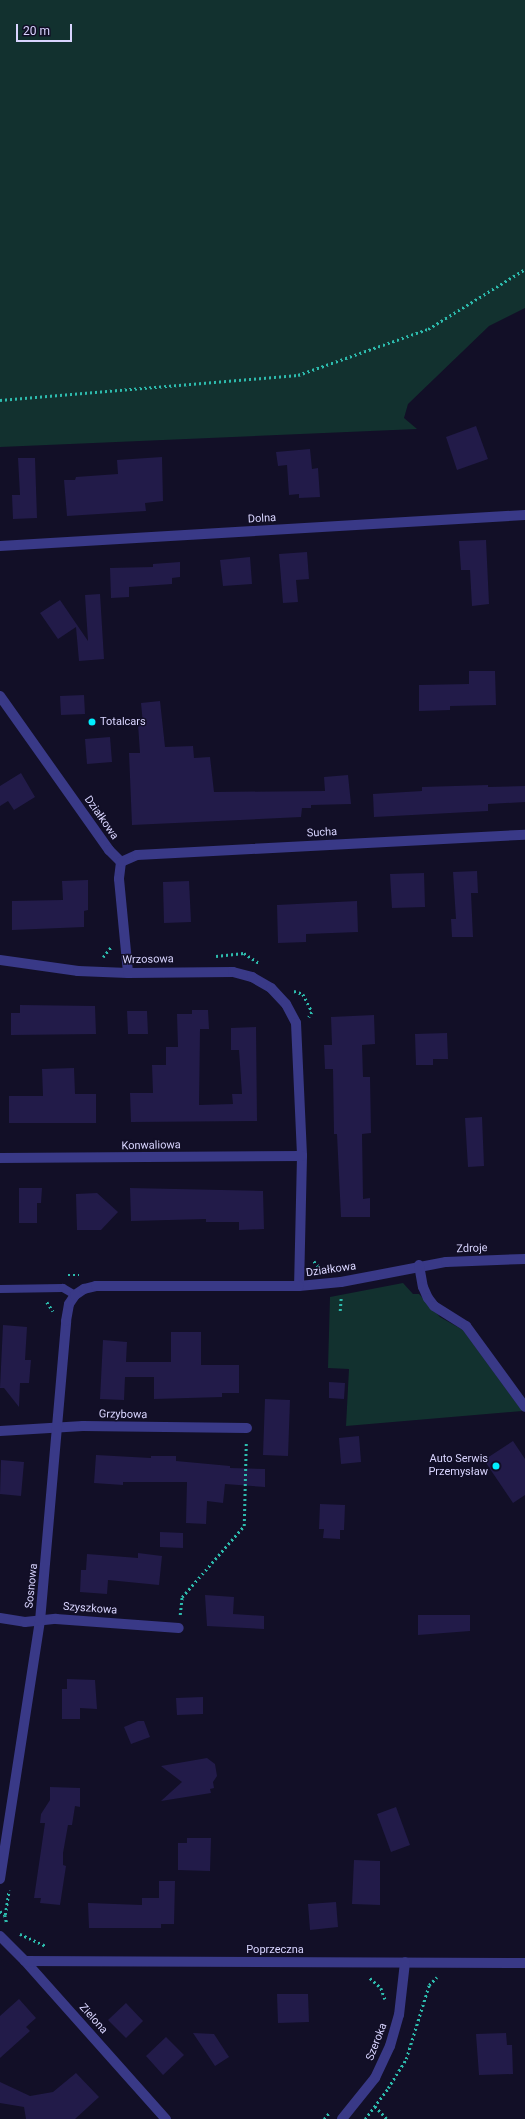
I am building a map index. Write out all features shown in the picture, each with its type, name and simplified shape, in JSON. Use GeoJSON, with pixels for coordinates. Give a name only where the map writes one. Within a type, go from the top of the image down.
{"type":"FeatureCollection","features":[{"type":"Feature","properties":{"kind":"street","name":"Dolna"},"geometry":{"type":"LineString","coordinates":[[0,546],[525,515]]}},
{"type":"Feature","properties":{"kind":"street","name":"Działkowa"},"geometry":{"type":"LineString","coordinates":[[0,696],[109,850],[121,862]]}},
{"type":"Feature","properties":{"kind":"street","name":"Sucha"},"geometry":{"type":"LineString","coordinates":[[121,862],[137,855],[525,835]]}},
{"type":"Feature","properties":{"kind":"street"},"geometry":{"type":"LineString","coordinates":[[121,862],[119,879],[128,973]]}},
{"type":"Feature","properties":{"kind":"street","name":"Wrzosowa"},"geometry":{"type":"LineString","coordinates":[[0,960],[78,970],[128,973],[233,972],[252,977],[271,988],[286,1004]]}},
{"type":"Feature","properties":{"kind":"street","name":"Działkowa"},"geometry":{"type":"LineString","coordinates":[[286,1004],[296,1023],[302,1156],[299,1286],[341,1282],[419,1266]]}},
{"type":"Feature","properties":{"kind":"street","name":"Konwaliowa"},"geometry":{"type":"LineString","coordinates":[[0,1158],[302,1156]]}},
{"type":"Feature","properties":{"kind":"street","name":"Zdroje"},"geometry":{"type":"LineString","coordinates":[[419,1266],[446,1262],[525,1259]]}},
{"type":"Feature","properties":{"kind":"street"},"geometry":{"type":"LineString","coordinates":[[419,1266],[423,1287],[434,1306],[466,1326],[525,1407]]}},
{"type":"Feature","properties":{"kind":"street"},"geometry":{"type":"LineString","coordinates":[[75,1295],[84,1289],[96,1286],[299,1286]]}},
{"type":"Feature","properties":{"kind":"street","name":"Sosnowa"},"geometry":{"type":"LineString","coordinates":[[0,1879],[40,1621],[58,1428],[66,1320],[69,1304],[75,1295]]}},
{"type":"Feature","properties":{"kind":"street","name":"Grzybowa"},"geometry":{"type":"LineString","coordinates":[[0,1431],[58,1428],[247,1428]]}},
{"type":"Feature","properties":{"kind":"street","name":"Szyszkowa"},"geometry":{"type":"LineString","coordinates":[[0,1618],[40,1621],[56,1618],[180,1628]]}},
{"type":"Feature","properties":{"kind":"street","name":"Zielona"},"geometry":{"type":"LineString","coordinates":[[0,1936],[25,1961],[166,2119]]}},
{"type":"Feature","properties":{"kind":"street","name":"Poprzeczna"},"geometry":{"type":"LineString","coordinates":[[25,1961],[525,1963]]}},
{"type":"Feature","properties":{"kind":"street","name":"Szeroka"},"geometry":{"type":"LineString","coordinates":[[342,2119],[362,2096],[383,2062],[394,2035],[401,2001],[405,1962]]}},
{"type":"Feature","properties":{"kind":"lane"},"geometry":{"type":"LineString","coordinates":[[0,1289],[63,1288],[75,1295]]}},
{"type":"Feature","properties":{"kind":"path"},"geometry":{"type":"LineString","coordinates":[[0,400],[298,375],[428,329],[525,269]]}},
{"type":"Feature","properties":{"kind":"path"},"geometry":{"type":"LineString","coordinates":[[100,959],[108,954],[112,944]]}},
{"type":"Feature","properties":{"kind":"path"},"geometry":{"type":"LineString","coordinates":[[66,1275],[81,1275]]}},
{"type":"Feature","properties":{"kind":"path"},"geometry":{"type":"LineString","coordinates":[[30,1288],[36,1297],[42,1298],[49,1305],[54,1313]]}},
{"type":"Feature","properties":{"kind":"path"},"geometry":{"type":"LineString","coordinates":[[340,1311],[341,1293]]}},
{"type":"Feature","properties":{"kind":"path"},"geometry":{"type":"LineString","coordinates":[[180,1628],[182,1597],[244,1526],[247,1428]]}},
{"type":"Feature","properties":{"kind":"path"},"geometry":{"type":"LineString","coordinates":[[364,1976],[371,1978],[381,1988],[386,2003]]}},
{"type":"Feature","properties":{"kind":"path"},"geometry":{"type":"LineString","coordinates":[[365,2119],[376,2106],[406,2058],[429,1985],[440,1976]]}},
{"type":"Feature","properties":{"kind":"path"},"geometry":{"type":"LineString","coordinates":[[362,2096],[376,2106],[387,2119]]}},
{"type":"Feature","properties":{"kind":"path"},"geometry":{"type":"LineString","coordinates":[[324,2119],[332,2109]]}},
{"type":"Feature","properties":{"kind":"green space"},"geometry":{"type":"Polygon","coordinates":[[[0,0],[525,0],[525,308],[489,326],[408,404],[404,418],[417,429],[0,447],[0,0]]]}},
{"type":"Feature","properties":{"kind":"green space"},"geometry":{"type":"Polygon","coordinates":[[[403,1283],[413,1294],[419,1294],[440,1317],[463,1330],[522,1411],[346,1426],[349,1369],[328,1368],[330,1297],[403,1283]]]}},
{"type":"Feature","properties":{"kind":"building"},"geometry":{"type":"Polygon","coordinates":[[[476,426],[488,459],[457,470],[446,437],[476,426]]]}},
{"type":"Feature","properties":{"kind":"building"},"geometry":{"type":"Polygon","coordinates":[[[310,449],[312,469],[318,468],[320,497],[299,498],[299,494],[289,495],[287,465],[278,466],[276,452],[310,449]]]}},
{"type":"Feature","properties":{"kind":"building"},"geometry":{"type":"Polygon","coordinates":[[[162,457],[163,501],[145,503],[146,511],[67,516],[64,480],[75,480],[76,477],[118,474],[117,460],[162,457]]]}},
{"type":"Feature","properties":{"kind":"building"},"geometry":{"type":"Polygon","coordinates":[[[18,458],[35,458],[37,518],[13,519],[12,495],[20,495],[18,458]]]}},
{"type":"Feature","properties":{"kind":"building"},"geometry":{"type":"Polygon","coordinates":[[[486,540],[489,604],[472,606],[470,570],[461,570],[459,541],[486,540]]]}},
{"type":"Feature","properties":{"kind":"building"},"geometry":{"type":"Polygon","coordinates":[[[307,552],[309,579],[296,580],[298,602],[283,603],[279,554],[307,552]]]}},
{"type":"Feature","properties":{"kind":"building"},"geometry":{"type":"Polygon","coordinates":[[[250,557],[252,584],[223,586],[220,560],[250,557]]]}},
{"type":"Feature","properties":{"kind":"building"},"geometry":{"type":"Polygon","coordinates":[[[180,562],[180,577],[172,578],[172,584],[129,587],[129,597],[111,598],[110,568],[153,567],[153,564],[180,562]]]}},
{"type":"Feature","properties":{"kind":"building"},"geometry":{"type":"Polygon","coordinates":[[[100,594],[104,659],[79,661],[76,627],[58,639],[40,613],[60,600],[88,641],[85,595],[100,594]]]}},
{"type":"Feature","properties":{"kind":"building"},"geometry":{"type":"Polygon","coordinates":[[[469,671],[495,671],[496,705],[450,706],[450,710],[419,711],[419,685],[469,684],[469,671]]]}},
{"type":"Feature","properties":{"kind":"building"},"geometry":{"type":"Polygon","coordinates":[[[84,695],[85,714],[61,715],[60,696],[84,695]]]}},
{"type":"Feature","properties":{"kind":"building"},"geometry":{"type":"Polygon","coordinates":[[[160,701],[165,747],[193,746],[194,758],[210,757],[214,792],[325,791],[324,777],[348,775],[351,804],[311,805],[311,808],[302,808],[301,817],[132,825],[129,753],[140,753],[138,724],[143,724],[141,703],[160,701]]]}},
{"type":"Feature","properties":{"kind":"building"},"geometry":{"type":"Polygon","coordinates":[[[110,737],[112,762],[87,764],[85,739],[110,737]]]}},
{"type":"Feature","properties":{"kind":"building"},"geometry":{"type":"Polygon","coordinates":[[[21,773],[35,797],[14,810],[8,801],[0,806],[0,786],[21,773]]]}},
{"type":"Feature","properties":{"kind":"building"},"geometry":{"type":"Polygon","coordinates":[[[488,785],[488,787],[525,786],[525,802],[488,804],[488,811],[374,817],[373,794],[422,791],[422,787],[488,785]]]}},
{"type":"Feature","properties":{"kind":"building"},"geometry":{"type":"Polygon","coordinates":[[[477,871],[478,893],[471,893],[473,937],[452,937],[451,919],[456,919],[453,872],[477,871]]]}},
{"type":"Feature","properties":{"kind":"building"},"geometry":{"type":"Polygon","coordinates":[[[424,873],[425,907],[392,908],[390,874],[424,873]]]}},
{"type":"Feature","properties":{"kind":"building"},"geometry":{"type":"Polygon","coordinates":[[[88,880],[88,910],[84,911],[84,927],[12,930],[12,901],[63,900],[62,881],[88,880]]]}},
{"type":"Feature","properties":{"kind":"building"},"geometry":{"type":"Polygon","coordinates":[[[189,881],[191,922],[164,923],[163,882],[189,881]]]}},
{"type":"Feature","properties":{"kind":"building"},"geometry":{"type":"Polygon","coordinates":[[[357,901],[358,932],[306,934],[306,942],[278,943],[277,905],[357,901]]]}},
{"type":"Feature","properties":{"kind":"building"},"geometry":{"type":"Polygon","coordinates":[[[20,1005],[95,1006],[96,1034],[11,1035],[11,1013],[20,1013],[20,1005]]]}},
{"type":"Feature","properties":{"kind":"building"},"geometry":{"type":"Polygon","coordinates":[[[192,1010],[208,1010],[209,1029],[200,1029],[199,1105],[233,1104],[232,1094],[242,1094],[239,1050],[231,1050],[231,1028],[256,1027],[257,1121],[131,1122],[130,1093],[153,1093],[152,1065],[166,1065],[166,1047],[178,1047],[177,1014],[192,1014],[192,1010]]]}},
{"type":"Feature","properties":{"kind":"building"},"geometry":{"type":"Polygon","coordinates":[[[127,1011],[147,1011],[148,1034],[128,1034],[127,1011]]]}},
{"type":"Feature","properties":{"kind":"building"},"geometry":{"type":"Polygon","coordinates":[[[374,1015],[375,1044],[362,1045],[363,1077],[370,1077],[371,1133],[362,1134],[363,1199],[370,1198],[370,1217],[341,1217],[337,1134],[334,1134],[333,1069],[325,1069],[324,1045],[332,1045],[331,1017],[374,1015]]]}},
{"type":"Feature","properties":{"kind":"building"},"geometry":{"type":"Polygon","coordinates":[[[447,1033],[448,1059],[433,1059],[433,1065],[416,1065],[415,1034],[447,1033]]]}},
{"type":"Feature","properties":{"kind":"building"},"geometry":{"type":"Polygon","coordinates":[[[74,1068],[75,1094],[96,1094],[96,1123],[9,1123],[9,1096],[43,1096],[42,1069],[74,1068]]]}},
{"type":"Feature","properties":{"kind":"building"},"geometry":{"type":"Polygon","coordinates":[[[482,1117],[484,1166],[468,1167],[465,1118],[482,1117]]]}},
{"type":"Feature","properties":{"kind":"building"},"geometry":{"type":"Polygon","coordinates":[[[19,1188],[42,1188],[41,1203],[37,1203],[37,1223],[19,1223],[19,1188]]]}},
{"type":"Feature","properties":{"kind":"building"},"geometry":{"type":"Polygon","coordinates":[[[130,1188],[263,1191],[264,1229],[239,1230],[239,1222],[206,1222],[206,1219],[131,1221],[130,1188]]]}},
{"type":"Feature","properties":{"kind":"building"},"geometry":{"type":"Polygon","coordinates":[[[97,1193],[118,1212],[101,1230],[77,1230],[76,1194],[97,1193]]]}},
{"type":"Feature","properties":{"kind":"building"},"geometry":{"type":"Polygon","coordinates":[[[3,1325],[27,1327],[25,1360],[31,1360],[29,1383],[20,1383],[19,1407],[4,1388],[0,1388],[3,1325]]]}},
{"type":"Feature","properties":{"kind":"building"},"geometry":{"type":"Polygon","coordinates":[[[171,1332],[201,1332],[201,1365],[239,1365],[239,1393],[222,1393],[222,1397],[154,1399],[154,1377],[125,1377],[124,1400],[100,1399],[103,1340],[127,1342],[126,1362],[171,1362],[171,1332]]]}},
{"type":"Feature","properties":{"kind":"building"},"geometry":{"type":"Polygon","coordinates":[[[329,1382],[345,1383],[344,1399],[329,1398],[329,1382]]]}},
{"type":"Feature","properties":{"kind":"building"},"geometry":{"type":"Polygon","coordinates":[[[265,1399],[290,1400],[288,1456],[263,1455],[265,1399]]]}},
{"type":"Feature","properties":{"kind":"building"},"geometry":{"type":"Polygon","coordinates":[[[359,1436],[361,1462],[341,1464],[339,1438],[359,1436]]]}},
{"type":"Feature","properties":{"kind":"building"},"geometry":{"type":"Polygon","coordinates":[[[513,1441],[525,1459],[525,1495],[513,1503],[484,1460],[513,1441]]]}},
{"type":"Feature","properties":{"kind":"building"},"geometry":{"type":"Polygon","coordinates":[[[96,1455],[151,1458],[151,1456],[176,1456],[176,1461],[230,1466],[230,1468],[265,1469],[265,1487],[225,1484],[223,1503],[207,1501],[206,1524],[186,1523],[187,1482],[123,1482],[123,1485],[94,1483],[96,1455]]]}},
{"type":"Feature","properties":{"kind":"building"},"geometry":{"type":"Polygon","coordinates":[[[1,1460],[24,1462],[21,1496],[0,1494],[1,1460]]]}},
{"type":"Feature","properties":{"kind":"building"},"geometry":{"type":"Polygon","coordinates":[[[320,1504],[345,1505],[344,1530],[340,1530],[340,1539],[323,1538],[324,1529],[319,1529],[320,1504]]]}},
{"type":"Feature","properties":{"kind":"building"},"geometry":{"type":"Polygon","coordinates":[[[160,1532],[183,1533],[183,1548],[160,1547],[160,1532]]]}},
{"type":"Feature","properties":{"kind":"building"},"geometry":{"type":"Polygon","coordinates":[[[138,1553],[162,1556],[159,1585],[108,1580],[107,1594],[80,1592],[81,1570],[86,1570],[87,1554],[138,1558],[138,1553]]]}},
{"type":"Feature","properties":{"kind":"building"},"geometry":{"type":"Polygon","coordinates":[[[205,1595],[234,1597],[233,1614],[264,1616],[264,1629],[207,1626],[205,1595]]]}},
{"type":"Feature","properties":{"kind":"building"},"geometry":{"type":"Polygon","coordinates":[[[418,1615],[470,1615],[470,1631],[418,1635],[418,1615]]]}},
{"type":"Feature","properties":{"kind":"building"},"geometry":{"type":"Polygon","coordinates":[[[67,1679],[95,1680],[97,1709],[80,1708],[80,1719],[62,1719],[62,1689],[67,1689],[67,1679]]]}},
{"type":"Feature","properties":{"kind":"building"},"geometry":{"type":"Polygon","coordinates":[[[203,1697],[203,1714],[177,1715],[176,1698],[203,1697]]]}},
{"type":"Feature","properties":{"kind":"building"},"geometry":{"type":"Polygon","coordinates":[[[138,1721],[144,1721],[150,1737],[131,1744],[124,1727],[138,1721]]]}},
{"type":"Feature","properties":{"kind":"building"},"geometry":{"type":"Polygon","coordinates":[[[207,1758],[215,1764],[217,1776],[213,1782],[214,1788],[210,1789],[211,1793],[161,1801],[182,1782],[161,1766],[207,1758]]]}},
{"type":"Feature","properties":{"kind":"building"},"geometry":{"type":"Polygon","coordinates":[[[50,1787],[80,1788],[80,1807],[75,1806],[72,1825],[68,1825],[63,1853],[63,1865],[66,1866],[60,1905],[40,1903],[41,1898],[34,1898],[45,1823],[40,1823],[41,1814],[50,1800],[50,1787]]]}},
{"type":"Feature","properties":{"kind":"building"},"geometry":{"type":"Polygon","coordinates":[[[396,1807],[410,1845],[391,1852],[377,1814],[396,1807]]]}},
{"type":"Feature","properties":{"kind":"building"},"geometry":{"type":"Polygon","coordinates":[[[187,1838],[211,1838],[210,1871],[178,1870],[178,1843],[187,1843],[187,1838]]]}},
{"type":"Feature","properties":{"kind":"building"},"geometry":{"type":"Polygon","coordinates":[[[354,1860],[380,1861],[380,1905],[352,1904],[354,1860]]]}},
{"type":"Feature","properties":{"kind":"building"},"geometry":{"type":"Polygon","coordinates":[[[159,1881],[175,1881],[174,1924],[161,1924],[161,1928],[89,1928],[88,1903],[142,1905],[142,1898],[159,1898],[159,1881]]]}},
{"type":"Feature","properties":{"kind":"building"},"geometry":{"type":"Polygon","coordinates":[[[336,1902],[338,1927],[310,1930],[308,1904],[336,1902]]]}},
{"type":"Feature","properties":{"kind":"building"},"geometry":{"type":"Polygon","coordinates":[[[277,1994],[308,1994],[309,2022],[278,2023],[277,1994]]]}},
{"type":"Feature","properties":{"kind":"building"},"geometry":{"type":"Polygon","coordinates":[[[19,1999],[36,2018],[26,2027],[30,2031],[0,2058],[0,2016],[19,1999]]]}},
{"type":"Feature","properties":{"kind":"building"},"geometry":{"type":"Polygon","coordinates":[[[126,2003],[143,2021],[126,2038],[108,2020],[126,2003]]]}},
{"type":"Feature","properties":{"kind":"building"},"geometry":{"type":"Polygon","coordinates":[[[193,2033],[214,2034],[229,2057],[215,2066],[193,2033]]]}},
{"type":"Feature","properties":{"kind":"building"},"geometry":{"type":"Polygon","coordinates":[[[506,2033],[507,2045],[512,2045],[513,2074],[479,2075],[476,2034],[506,2033]]]}},
{"type":"Feature","properties":{"kind":"building"},"geometry":{"type":"Polygon","coordinates":[[[166,2037],[184,2055],[163,2075],[146,2056],[166,2037]]]}},
{"type":"Feature","properties":{"kind":"building"},"geometry":{"type":"Polygon","coordinates":[[[76,2073],[99,2097],[75,2119],[26,2119],[24,2107],[0,2103],[0,2082],[30,2096],[53,2092],[76,2073]]]}},
{"type":"Feature","properties":{"kind":"place","name":"Totalcars"},"geometry":{"type":"Point","coordinates":[92,722]}},
{"type":"Feature","properties":{"kind":"place","name":"Auto Serwis Przemysław"},"geometry":{"type":"Point","coordinates":[496,1466]}}]}
